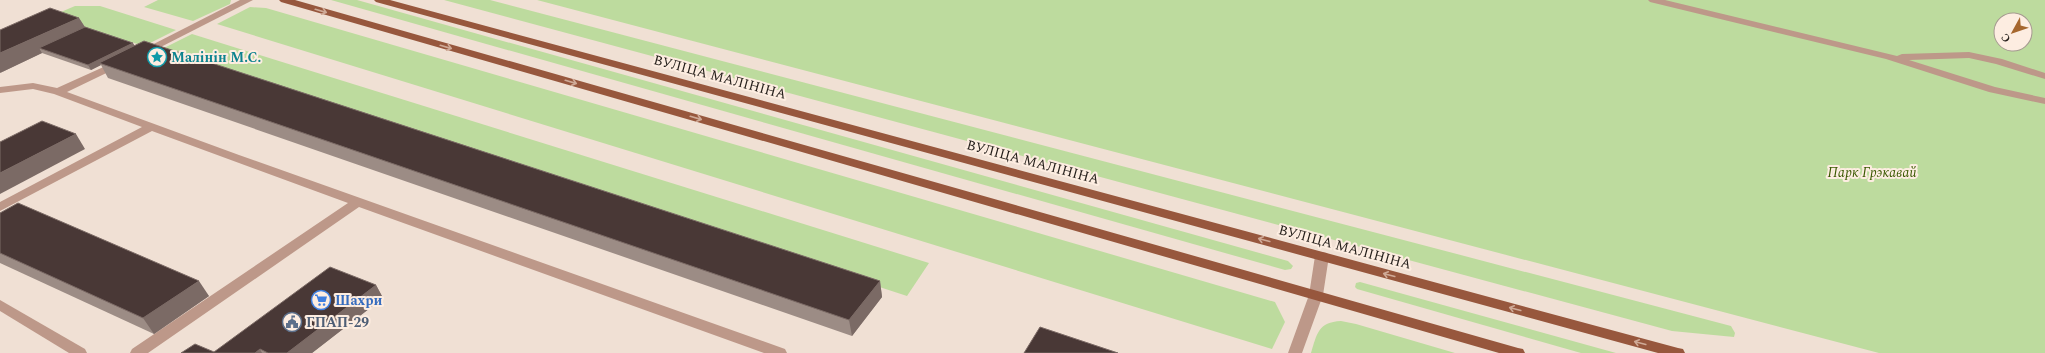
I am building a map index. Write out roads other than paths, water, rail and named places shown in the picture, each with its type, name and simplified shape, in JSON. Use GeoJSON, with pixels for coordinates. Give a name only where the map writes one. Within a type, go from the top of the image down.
{"type":"FeatureCollection","features":[{"type":"Feature","properties":{"kind":"main road"},"geometry":{"type":"LineString","coordinates":[[284,0],[1518,353]]}},
{"type":"Feature","properties":{"kind":"main road","name":"ВУЛІЦА МАЛІНІНА"},"geometry":{"type":"LineString","coordinates":[[379,0],[1678,353]]}},
{"type":"Feature","properties":{"kind":"street"},"geometry":{"type":"LineString","coordinates":[[58,92],[195,28],[248,0]]}},
{"type":"Feature","properties":{"kind":"street"},"geometry":{"type":"LineString","coordinates":[[1653,0],[1889,57],[1993,90],[2045,101]]}},
{"type":"Feature","properties":{"kind":"street"},"geometry":{"type":"LineString","coordinates":[[1889,57],[1922,58],[1969,55],[1998,61],[2045,76]]}},
{"type":"Feature","properties":{"kind":"street"},"geometry":{"type":"LineString","coordinates":[[0,90],[33,86],[58,92],[235,158],[359,201],[780,353]]}},
{"type":"Feature","properties":{"kind":"street"},"geometry":{"type":"LineString","coordinates":[[0,207],[152,126]]}},
{"type":"Feature","properties":{"kind":"street"},"geometry":{"type":"LineString","coordinates":[[136,353],[359,201]]}},
{"type":"Feature","properties":{"kind":"street"},"geometry":{"type":"LineString","coordinates":[[1295,353],[1316,296],[1322,256]]}},
{"type":"Feature","properties":{"kind":"street"},"geometry":{"type":"LineString","coordinates":[[0,305],[80,353]]}},
{"type":"Feature","properties":{"kind":"place","name":"Малінін М.С."},"geometry":{"type":"Point","coordinates":[157,57]}},
{"type":"Feature","properties":{"kind":"place","name":"Шахри"},"geometry":{"type":"Point","coordinates":[321,300]}},
{"type":"Feature","properties":{"kind":"place","name":"ГПАП-29"},"geometry":{"type":"Point","coordinates":[292,322]}},
{"type":"Feature","properties":{"kind":"park label","name":"Парк Грэкавай"},"geometry":{"type":"Point","coordinates":[1872,172]}}]}
